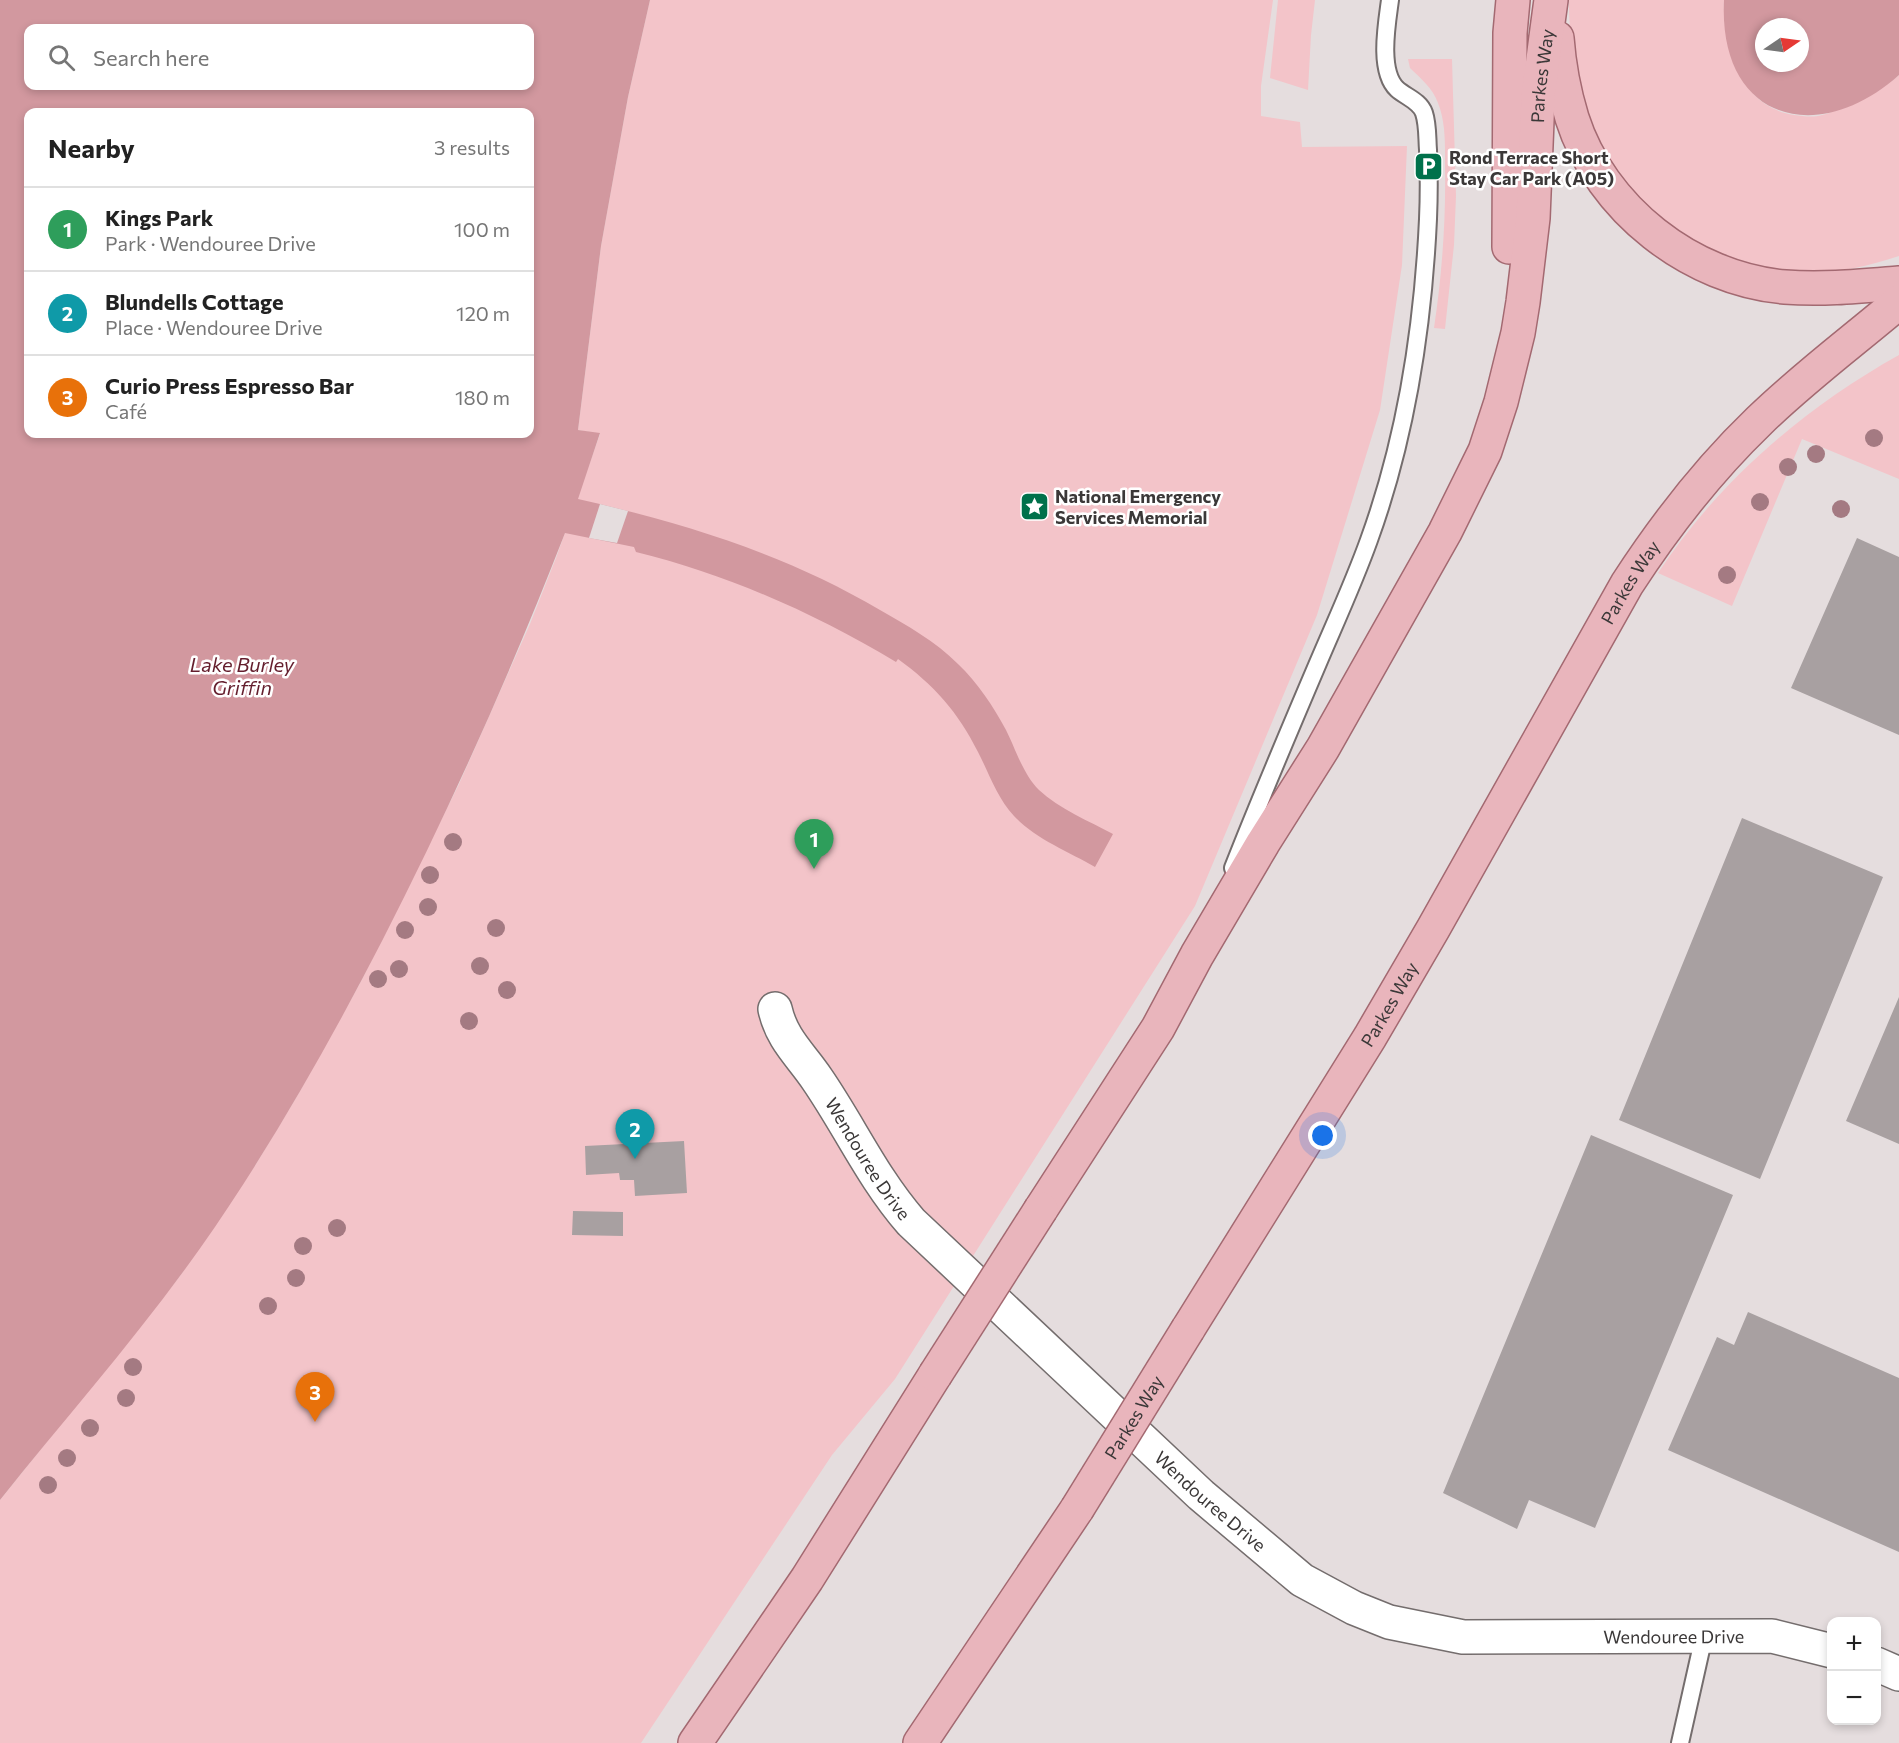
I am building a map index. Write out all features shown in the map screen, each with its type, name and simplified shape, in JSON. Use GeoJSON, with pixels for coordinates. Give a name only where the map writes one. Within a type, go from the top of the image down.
{"type":"FeatureCollection","features":[{"type":"Feature","properties":{"kind":"main road","name":"Parkes Way"},"geometry":{"type":"LineString","coordinates":[[1501,402],[1509,262],[1510,33],[1513,0]]}},
{"type":"Feature","properties":{"kind":"main road","name":"Parkes Way"},"geometry":{"type":"LineString","coordinates":[[695,1743],[807,1579],[1158,1028],[1197,955],[1263,843],[1323,748],[1468,487],[1485,451],[1501,402],[1518,333],[1533,218],[1538,96],[1551,0]]}},
{"type":"Feature","properties":{"kind":"main road"},"geometry":{"type":"LineString","coordinates":[[1556,0],[1563,83],[1572,119],[1581,141],[1611,189],[1631,214],[1655,235],[1682,254],[1711,269],[1751,281],[1784,287],[1815,288],[1899,283]]}},
{"type":"Feature","properties":{"kind":"main road","name":"Parkes Way"},"geometry":{"type":"LineString","coordinates":[[920,1743],[1077,1509],[1370,1037],[1627,584],[1656,539],[1703,482],[1760,420],[1899,302]]}},
{"type":"Feature","properties":{"kind":"street","name":"Wendouree Drive"},"geometry":{"type":"LineString","coordinates":[[775,1009],[786,1038],[817,1079],[879,1181],[911,1221],[1201,1495],[1302,1580],[1354,1608],[1389,1622],[1462,1637],[1772,1636],[1827,1650]]}},
{"type":"Feature","properties":{"kind":"street"},"geometry":{"type":"LineString","coordinates":[[1881,1666],[1899,1674]]}},
{"type":"Feature","properties":{"kind":"lane"},"geometry":{"type":"LineString","coordinates":[[1197,955],[1370,539],[1401,429],[1424,278],[1429,170],[1427,127],[1424,114],[1418,104],[1395,87],[1388,74],[1386,43],[1390,0]]}},
{"type":"Feature","properties":{"kind":"lane"},"geometry":{"type":"LineString","coordinates":[[1680,1743],[1704,1636]]}},
{"type":"Feature","properties":{"kind":"shaded area"},"geometry":{"type":"Polygon","coordinates":[[[650,0],[1273,0],[1261,86],[1261,116],[1300,122],[1302,147],[1407,146],[1402,265],[1380,410],[1317,615],[1195,906],[895,1379],[832,1455],[641,1743],[0,1743],[0,1500],[180,1276],[256,1164],[296,1098],[359,985],[459,784],[530,624],[556,558],[600,434],[578,430],[601,246],[628,97],[650,0]]]}},
{"type":"Feature","properties":{"kind":"shaded area"},"geometry":{"type":"Polygon","coordinates":[[[1278,0],[1315,0],[1308,90],[1270,78],[1278,0]]]}},
{"type":"Feature","properties":{"kind":"shaded area"},"geometry":{"type":"Polygon","coordinates":[[[1569,0],[1724,0],[1727,37],[1738,72],[1760,100],[1776,110],[1794,115],[1815,116],[1830,113],[1878,90],[1899,75],[1899,256],[1848,269],[1822,273],[1796,273],[1744,264],[1699,245],[1660,218],[1627,184],[1602,144],[1584,100],[1572,51],[1569,0]]]}},
{"type":"Feature","properties":{"kind":"shaded area"},"geometry":{"type":"Polygon","coordinates":[[[1408,59],[1452,59],[1456,196],[1454,245],[1445,329],[1434,328],[1444,227],[1444,127],[1436,97],[1410,68],[1408,59]]]}},
{"type":"Feature","properties":{"kind":"shaded area"},"geometry":{"type":"Polygon","coordinates":[[[1899,355],[1899,479],[1802,439],[1732,606],[1658,573],[1708,508],[1765,450],[1830,399],[1899,355]]]}},
{"type":"Feature","properties":{"kind":"water","name":"Lake Burley Griffin"},"geometry":{"type":"Polygon","coordinates":[[[0,0],[650,0],[628,97],[601,246],[578,430],[600,433],[578,499],[733,542],[808,572],[911,628],[949,656],[979,687],[1001,721],[1033,784],[1065,809],[1113,834],[1095,867],[1042,838],[1022,824],[1003,801],[962,724],[944,700],[898,659],[896,662],[834,627],[738,584],[671,561],[636,552],[634,547],[565,533],[523,637],[456,790],[362,980],[297,1097],[250,1173],[201,1247],[128,1344],[0,1500],[0,0]]]}},
{"type":"Feature","properties":{"kind":"water"},"geometry":{"type":"Polygon","coordinates":[[[1724,0],[1899,0],[1899,75],[1867,98],[1836,111],[1806,115],[1778,110],[1755,96],[1737,72],[1726,40],[1724,0]]]}},
{"type":"Feature","properties":{"kind":"pier"},"geometry":{"type":"Polygon","coordinates":[[[600,504],[628,511],[617,543],[589,538],[600,504]]]}},
{"type":"Feature","properties":{"kind":"building"},"geometry":{"type":"Polygon","coordinates":[[[1857,538],[1899,557],[1899,735],[1791,688],[1857,538]]]}},
{"type":"Feature","properties":{"kind":"building"},"geometry":{"type":"Polygon","coordinates":[[[1742,818],[1883,877],[1760,1179],[1619,1120],[1742,818]]]}},
{"type":"Feature","properties":{"kind":"building"},"geometry":{"type":"Polygon","coordinates":[[[1899,997],[1899,1144],[1846,1121],[1899,997]]]}},
{"type":"Feature","properties":{"kind":"building"},"geometry":{"type":"Polygon","coordinates":[[[1591,1135],[1733,1195],[1595,1528],[1529,1500],[1517,1529],[1443,1493],[1591,1135]]]}},
{"type":"Feature","properties":{"kind":"building"},"geometry":{"type":"Polygon","coordinates":[[[684,1141],[687,1193],[635,1196],[634,1180],[620,1180],[619,1173],[586,1175],[585,1146],[684,1141]]]}},
{"type":"Feature","properties":{"kind":"building"},"geometry":{"type":"Polygon","coordinates":[[[573,1211],[623,1212],[623,1236],[572,1235],[573,1211]]]}},
{"type":"Feature","properties":{"kind":"building"},"geometry":{"type":"Polygon","coordinates":[[[1748,1312],[1899,1378],[1899,1552],[1668,1450],[1717,1337],[1734,1345],[1748,1312]]]}},
{"type":"Feature","properties":{"kind":"place","name":"Rond Terrace Short Stay Car Park (A05)"},"geometry":{"type":"Point","coordinates":[1428,167]}},
{"type":"Feature","properties":{"kind":"place","name":"National Emergency Services Memorial"},"geometry":{"type":"Point","coordinates":[1034,506]}},
{"type":"Feature","properties":{"kind":"place","name":"Kings Park"},"geometry":{"type":"Point","coordinates":[814,869]}},
{"type":"Feature","properties":{"kind":"place","name":"Blundells Cottage"},"geometry":{"type":"Point","coordinates":[635,1159]}},
{"type":"Feature","properties":{"kind":"place","name":"Curio Press Espresso Bar"},"geometry":{"type":"Point","coordinates":[315,1422]}}]}
